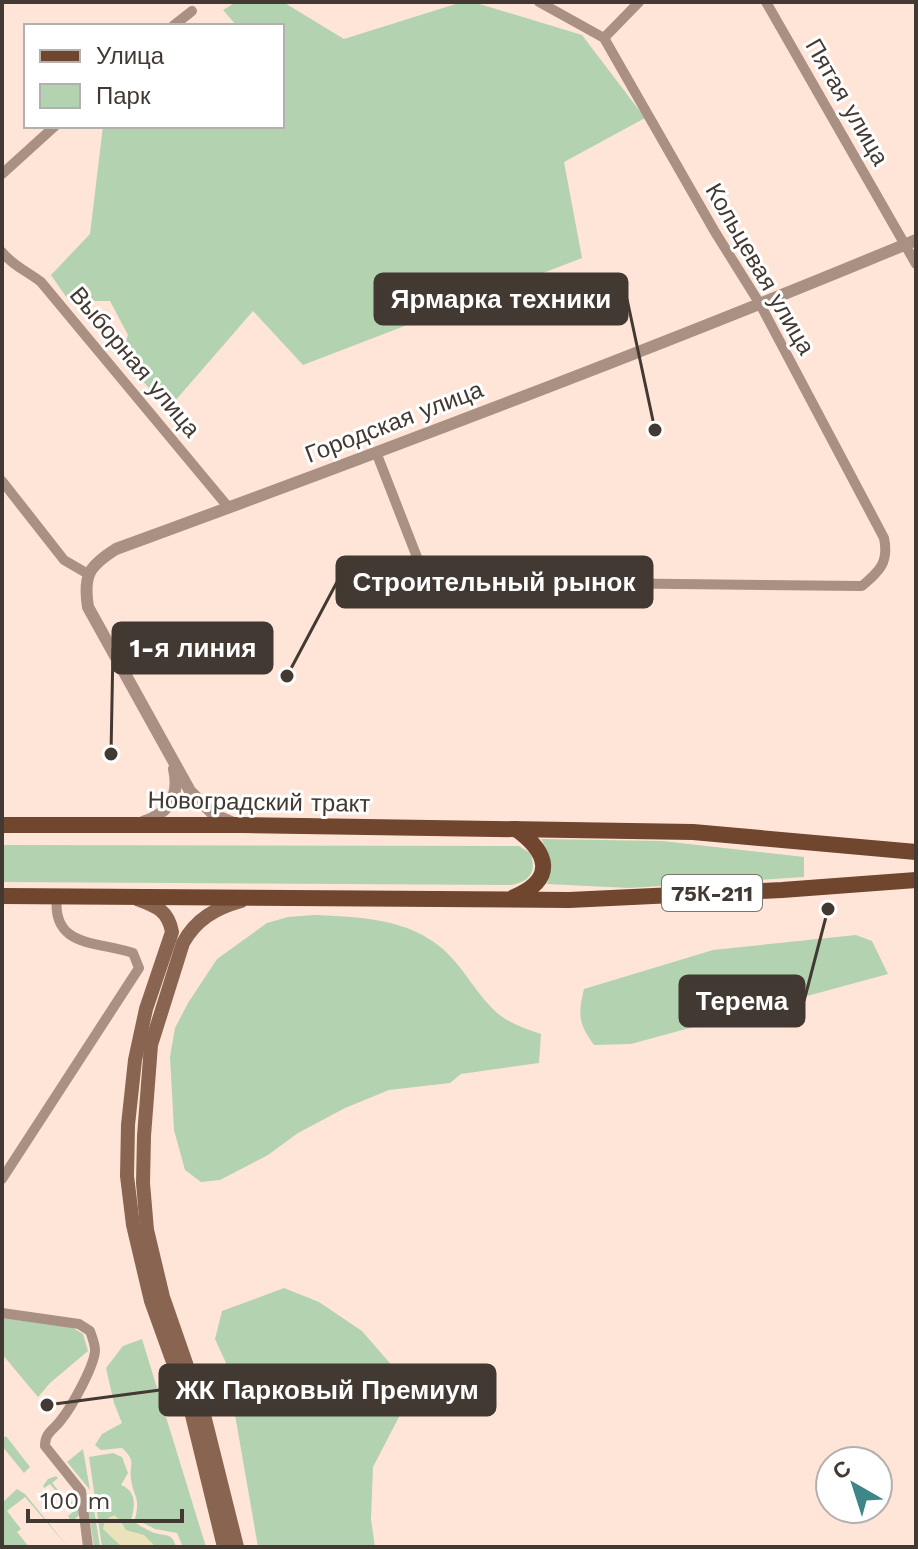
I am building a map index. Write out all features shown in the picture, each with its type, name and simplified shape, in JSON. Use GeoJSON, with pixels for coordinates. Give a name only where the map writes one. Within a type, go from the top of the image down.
{"type":"FeatureCollection","features":[{"type":"Feature","properties":{"kind":"main road","name":"Новоградский тракт"},"geometry":{"type":"LineString","coordinates":[[2,825],[243,825],[693,832],[916,852]]}},
{"type":"Feature","properties":{"kind":"main road"},"geometry":{"type":"LineString","coordinates":[[507,900],[528,891],[540,880],[545,867],[541,853],[532,840],[516,829]]}},
{"type":"Feature","properties":{"kind":"main road","name":"75К-211"},"geometry":{"type":"LineString","coordinates":[[2,896],[601,899],[916,880]]}},
{"type":"Feature","properties":{"kind":"main road"},"geometry":{"type":"LineString","coordinates":[[133,897],[163,911],[172,932],[146,1009],[135,1060],[128,1125],[127,1176],[133,1225],[151,1301],[192,1415],[224,1547]]}},
{"type":"Feature","properties":{"kind":"main road"},"geometry":{"type":"LineString","coordinates":[[237,1547],[204,1415],[163,1297],[147,1230],[143,1183],[151,1045],[183,943],[189,932],[218,907],[249,898]]}},
{"type":"Feature","properties":{"kind":"street"},"geometry":{"type":"LineString","coordinates":[[539,2],[604,38],[639,2]]}},
{"type":"Feature","properties":{"kind":"street","name":"Пятая улица"},"geometry":{"type":"LineString","coordinates":[[766,2],[911,242],[916,264]]}},
{"type":"Feature","properties":{"kind":"street"},"geometry":{"type":"LineString","coordinates":[[176,24],[192,11]]}},
{"type":"Feature","properties":{"kind":"street","name":"Кольцевая улица"},"geometry":{"type":"LineString","coordinates":[[376,452],[429,588],[466,588],[499,582],[862,586],[878,573],[887,552],[884,538],[760,304],[604,38]]}},
{"type":"Feature","properties":{"kind":"street"},"geometry":{"type":"LineString","coordinates":[[2,174],[53,128]]}},
{"type":"Feature","properties":{"kind":"street","name":"Городская улица"},"geometry":{"type":"LineString","coordinates":[[88,574],[98,560],[116,549],[760,304],[911,242]]}},
{"type":"Feature","properties":{"kind":"street","name":"Выборная улица"},"geometry":{"type":"LineString","coordinates":[[2,252],[12,265],[41,282],[229,508]]}},
{"type":"Feature","properties":{"kind":"street"},"geometry":{"type":"LineString","coordinates":[[2,481],[64,560],[88,574],[85,589],[88,607],[172,762],[201,804],[227,821],[243,825]]}},
{"type":"Feature","properties":{"kind":"street"},"geometry":{"type":"LineString","coordinates":[[137,824],[155,818],[169,807],[177,781],[172,762]]}},
{"type":"Feature","properties":{"kind":"street"},"geometry":{"type":"LineString","coordinates":[[2,1179],[139,968],[133,953],[111,946],[79,942],[69,934],[57,917],[57,896]]}},
{"type":"Feature","properties":{"kind":"street"},"geometry":{"type":"LineString","coordinates":[[2,1313],[79,1324],[90,1331],[95,1352],[90,1365],[61,1421],[45,1438],[45,1446],[82,1494],[88,1547]]}},
{"type":"Feature","properties":{"kind":"green space"},"geometry":{"type":"Polygon","coordinates":[[[236,2],[283,2],[344,39],[462,2],[473,2],[582,35],[645,118],[564,162],[582,258],[303,365],[253,311],[168,409],[121,357],[128,335],[110,301],[69,301],[51,275],[90,234],[103,128],[284,128],[284,24],[235,24],[223,10],[236,2]]]}},
{"type":"Feature","properties":{"kind":"green space"},"geometry":{"type":"Polygon","coordinates":[[[541,839],[662,841],[804,857],[804,877],[629,888],[547,884],[550,861],[541,839]]]}},
{"type":"Feature","properties":{"kind":"green space"},"geometry":{"type":"Polygon","coordinates":[[[2,845],[519,846],[530,853],[533,865],[527,879],[510,885],[2,882],[2,845]]]}},
{"type":"Feature","properties":{"kind":"green space"},"geometry":{"type":"Polygon","coordinates":[[[314,915],[382,921],[430,939],[451,957],[497,1013],[541,1034],[539,1063],[461,1074],[450,1083],[389,1090],[345,1108],[298,1133],[268,1155],[220,1180],[201,1182],[185,1170],[174,1130],[170,1057],[175,1028],[217,959],[267,923],[314,915]]]}},
{"type":"Feature","properties":{"kind":"green space"},"geometry":{"type":"Polygon","coordinates":[[[856,935],[872,941],[888,974],[631,1044],[594,1045],[582,1024],[580,1012],[584,989],[713,950],[856,935]]]}},
{"type":"Feature","properties":{"kind":"green space"},"geometry":{"type":"Polygon","coordinates":[[[284,1288],[319,1302],[362,1331],[395,1369],[401,1413],[373,1467],[371,1519],[375,1547],[258,1547],[226,1363],[215,1339],[222,1311],[284,1288]]]}},
{"type":"Feature","properties":{"kind":"green space"},"geometry":{"type":"Polygon","coordinates":[[[2,1318],[73,1328],[83,1334],[88,1351],[38,1397],[2,1354],[2,1318]]]}},
{"type":"Feature","properties":{"kind":"green space"},"geometry":{"type":"Polygon","coordinates":[[[142,1339],[206,1547],[183,1547],[177,1533],[155,1529],[135,1519],[137,1501],[129,1456],[122,1448],[101,1450],[95,1445],[102,1434],[122,1423],[106,1368],[123,1346],[142,1339]]]}},
{"type":"Feature","properties":{"kind":"green space"},"geometry":{"type":"Polygon","coordinates":[[[6,1436],[30,1467],[24,1473],[2,1446],[2,1439],[6,1436]]]}},
{"type":"Feature","properties":{"kind":"green space"},"geometry":{"type":"Polygon","coordinates":[[[83,1449],[90,1490],[67,1462],[83,1449]]]}},
{"type":"Feature","properties":{"kind":"green space"},"geometry":{"type":"Polygon","coordinates":[[[113,1453],[122,1457],[128,1473],[121,1485],[132,1495],[131,1520],[155,1533],[169,1536],[176,1547],[102,1547],[89,1457],[113,1453]]]}},
{"type":"Feature","properties":{"kind":"green space"},"geometry":{"type":"Polygon","coordinates":[[[58,1478],[52,1483],[69,1503],[77,1499],[81,1513],[72,1522],[68,1516],[73,1512],[50,1484],[43,1486],[48,1479],[58,1478]]]}},
{"type":"Feature","properties":{"kind":"green space"},"geometry":{"type":"Polygon","coordinates":[[[17,1489],[25,1494],[68,1547],[25,1497],[7,1511],[21,1529],[17,1532],[29,1547],[2,1547],[2,1503],[17,1489]]]}},
{"type":"Feature","properties":{"kind":"green space"},"geometry":{"type":"Polygon","coordinates":[[[86,1493],[92,1496],[100,1547],[94,1547],[86,1493]]]}},
{"type":"Feature","properties":{"kind":"sand"},"geometry":{"type":"Polygon","coordinates":[[[114,1515],[126,1530],[144,1535],[156,1547],[122,1547],[103,1529],[105,1520],[114,1515]]]}},
{"type":"Feature","properties":{"kind":"place","name":"Ярмарка техники"},"geometry":{"type":"Point","coordinates":[655,430]}},
{"type":"Feature","properties":{"kind":"place","name":"Строительный рынок"},"geometry":{"type":"Point","coordinates":[287,676]}},
{"type":"Feature","properties":{"kind":"place","name":"1-я линия"},"geometry":{"type":"Point","coordinates":[111,754]}},
{"type":"Feature","properties":{"kind":"place","name":"Терема"},"geometry":{"type":"Point","coordinates":[828,909]}},
{"type":"Feature","properties":{"kind":"place","name":"ЖК Парковый Премиум"},"geometry":{"type":"Point","coordinates":[47,1405]}}]}
